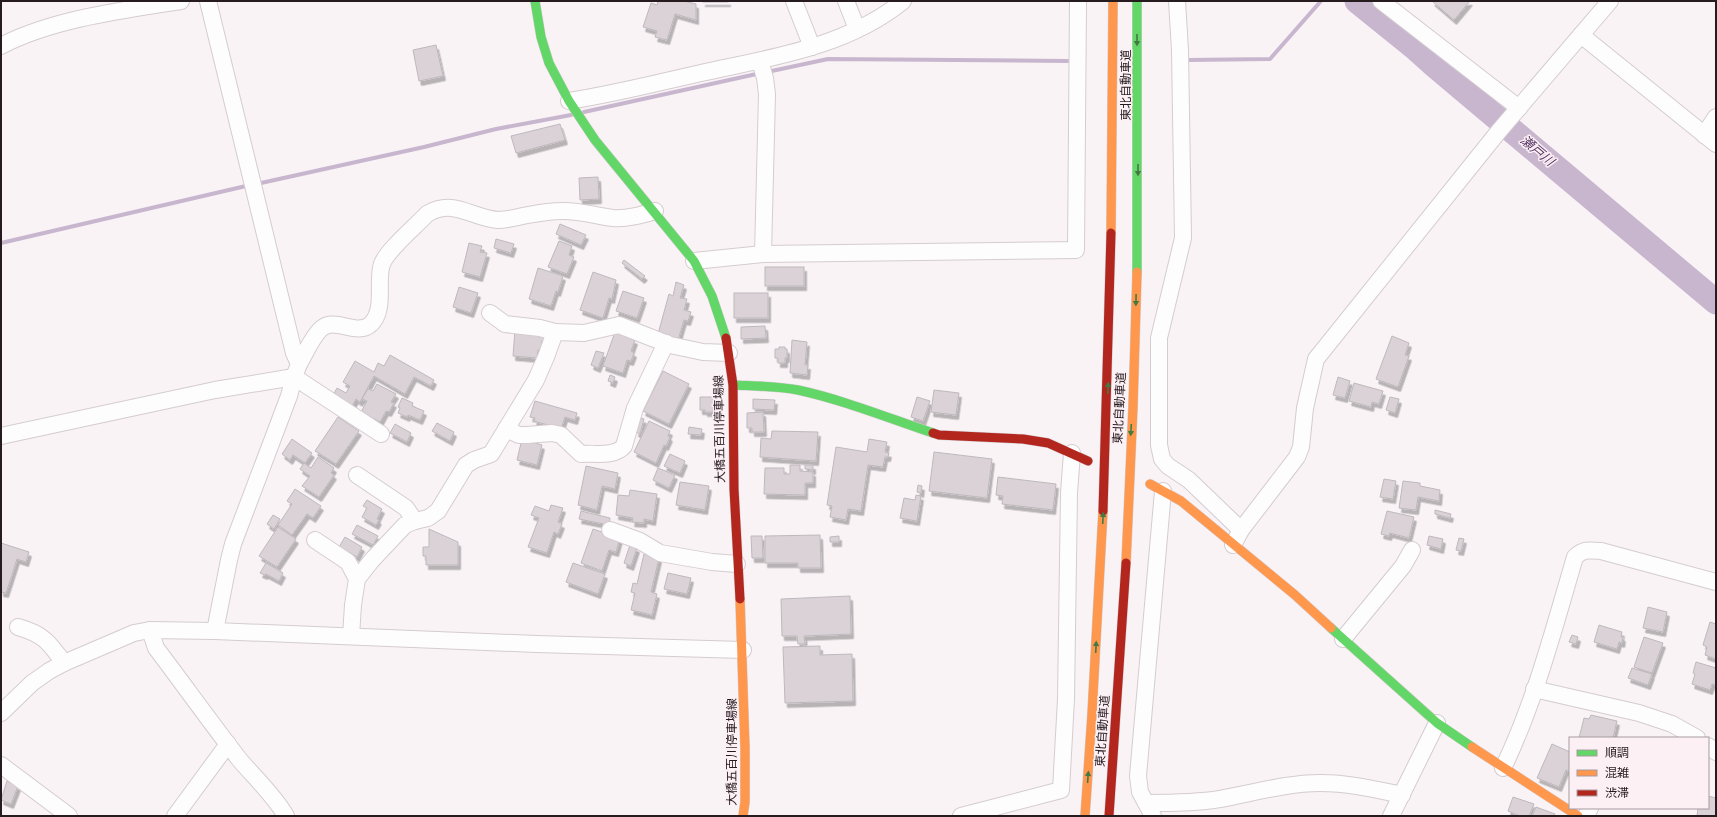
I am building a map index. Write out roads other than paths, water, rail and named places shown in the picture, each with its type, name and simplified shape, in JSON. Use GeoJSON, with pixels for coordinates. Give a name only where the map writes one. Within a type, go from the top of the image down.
{"type":"FeatureCollection","features":[{"type":"Feature","properties":{"kind":"main road","name":"大橋五百川停車場線"},"geometry":{"type":"LineString","coordinates":[[535,1],[541,37],[549,63],[571,104],[595,140],[694,261],[712,296],[729,353],[734,385],[734,489],[743,650],[745,748],[745,802],[743,816]]}},
{"type":"Feature","properties":{"kind":"main road","name":"東北自動車道"},"geometry":{"type":"LineString","coordinates":[[1085,816],[1094,694],[1108,378],[1113,197],[1114,1]]}},
{"type":"Feature","properties":{"kind":"main road","name":"東北自動車道"},"geometry":{"type":"LineString","coordinates":[[1109,816],[1118,698],[1135,351],[1138,196],[1137,1]]}},
{"type":"Feature","properties":{"kind":"main road"},"geometry":{"type":"LineString","coordinates":[[734,385],[762,386],[796,390],[832,399],[939,435],[1023,439],[1048,443],[1088,461]]}},
{"type":"Feature","properties":{"kind":"main road"},"geometry":{"type":"LineString","coordinates":[[1156,488],[1181,501],[1295,595],[1438,723],[1503,768],[1578,816]]}},
{"type":"Feature","properties":{"kind":"street"},"geometry":{"type":"LineString","coordinates":[[1,46],[39,30],[83,18],[182,1]]}},
{"type":"Feature","properties":{"kind":"street"},"geometry":{"type":"LineString","coordinates":[[208,1],[294,353],[296,371],[381,434]]}},
{"type":"Feature","properties":{"kind":"street"},"geometry":{"type":"LineString","coordinates":[[794,1],[812,47]]}},
{"type":"Feature","properties":{"kind":"street"},"geometry":{"type":"LineString","coordinates":[[846,1],[857,29]]}},
{"type":"Feature","properties":{"kind":"street"},"geometry":{"type":"LineString","coordinates":[[571,104],[763,69],[857,29],[885,14],[903,1]]}},
{"type":"Feature","properties":{"kind":"street"},"geometry":{"type":"LineString","coordinates":[[694,261],[763,254],[1076,250],[1078,1]]}},
{"type":"Feature","properties":{"kind":"street"},"geometry":{"type":"LineString","coordinates":[[1177,1],[1180,50],[1183,238],[1160,338],[1159,445],[1162,459],[1168,466],[1189,480],[1241,530]]}},
{"type":"Feature","properties":{"kind":"street"},"geometry":{"type":"LineString","coordinates":[[1382,1],[1515,112]]}},
{"type":"Feature","properties":{"kind":"street"},"geometry":{"type":"LineString","coordinates":[[1233,545],[1241,530],[1297,457],[1301,447],[1305,408],[1316,359],[1499,130],[1610,1]]}},
{"type":"Feature","properties":{"kind":"street"},"geometry":{"type":"LineString","coordinates":[[1581,35],[1710,140],[1716,117]]}},
{"type":"Feature","properties":{"kind":"street"},"geometry":{"type":"LineString","coordinates":[[763,69],[767,94],[763,254]]}},
{"type":"Feature","properties":{"kind":"street"},"geometry":{"type":"LineString","coordinates":[[215,631],[233,544],[289,396],[296,371],[318,332],[325,326],[332,325],[354,329],[365,328],[372,322],[379,306],[380,272],[384,260],[427,214],[434,210],[452,207],[495,220],[508,220],[526,215],[563,211],[588,212],[612,218],[627,218],[655,212]]}},
{"type":"Feature","properties":{"kind":"street"},"geometry":{"type":"LineString","coordinates":[[490,313],[506,324],[540,328],[555,332],[584,333],[619,325],[666,343],[703,352],[729,353]]}},
{"type":"Feature","properties":{"kind":"street"},"geometry":{"type":"LineString","coordinates":[[351,636],[353,605],[357,579],[372,560],[405,525],[428,518],[438,511],[466,465],[474,460],[490,454],[536,380],[555,332]]}},
{"type":"Feature","properties":{"kind":"street"},"geometry":{"type":"LineString","coordinates":[[506,429],[527,436],[552,433],[561,435],[581,454],[620,451],[624,446],[635,408],[666,343]]}},
{"type":"Feature","properties":{"kind":"street"},"geometry":{"type":"LineString","coordinates":[[1,436],[296,371]]}},
{"type":"Feature","properties":{"kind":"street"},"geometry":{"type":"LineString","coordinates":[[961,816],[1061,790],[1066,699],[1069,493],[1072,453]]}},
{"type":"Feature","properties":{"kind":"street"},"geometry":{"type":"LineString","coordinates":[[357,475],[406,508],[415,521]]}},
{"type":"Feature","properties":{"kind":"street"},"geometry":{"type":"LineString","coordinates":[[1156,488],[1138,776],[1140,792],[1150,810],[1301,784],[1320,783],[1351,785],[1402,795]]}},
{"type":"Feature","properties":{"kind":"street"},"geometry":{"type":"LineString","coordinates":[[610,530],[640,542],[660,553],[712,562],[737,564]]}},
{"type":"Feature","properties":{"kind":"street"},"geometry":{"type":"LineString","coordinates":[[314,540],[348,562],[357,579]]}},
{"type":"Feature","properties":{"kind":"street"},"geometry":{"type":"LineString","coordinates":[[1343,639],[1403,566],[1412,550]]}},
{"type":"Feature","properties":{"kind":"street"},"geometry":{"type":"LineString","coordinates":[[1503,768],[1518,738],[1576,557],[1580,552],[1592,550],[1601,551],[1716,582]]}},
{"type":"Feature","properties":{"kind":"street"},"geometry":{"type":"LineString","coordinates":[[18,627],[40,635],[53,647],[64,663]]}},
{"type":"Feature","properties":{"kind":"street"},"geometry":{"type":"LineString","coordinates":[[150,630],[156,648],[228,744],[254,777],[280,806],[286,816]]}},
{"type":"Feature","properties":{"kind":"street"},"geometry":{"type":"LineString","coordinates":[[1,713],[32,683],[64,663],[134,633],[150,630],[743,650]]}},
{"type":"Feature","properties":{"kind":"street"},"geometry":{"type":"LineString","coordinates":[[1534,689],[1639,713],[1672,724],[1695,737]]}},
{"type":"Feature","properties":{"kind":"street"},"geometry":{"type":"LineString","coordinates":[[1391,816],[1438,723]]}},
{"type":"Feature","properties":{"kind":"street"},"geometry":{"type":"LineString","coordinates":[[175,816],[228,744]]}},
{"type":"Feature","properties":{"kind":"street"},"geometry":{"type":"LineString","coordinates":[[1,765],[69,816]]}},
{"type":"Feature","properties":{"kind":"waterway"},"geometry":{"type":"LineString","coordinates":[[1188,60],[1270,59],[1321,1]]}},
{"type":"Feature","properties":{"kind":"waterway","name":"瀬戸川"},"geometry":{"type":"LineString","coordinates":[[1357,1],[1414,47],[1716,302]]}},
{"type":"Feature","properties":{"kind":"waterway"},"geometry":{"type":"LineString","coordinates":[[767,72],[828,59],[1068,61]]}},
{"type":"Feature","properties":{"kind":"waterway"},"geometry":{"type":"LineString","coordinates":[[584,112],[761,73]]}},
{"type":"Feature","properties":{"kind":"waterway"},"geometry":{"type":"LineString","coordinates":[[261,183],[424,147],[496,129],[571,115]]}},
{"type":"Feature","properties":{"kind":"waterway"},"geometry":{"type":"LineString","coordinates":[[1,243],[246,186]]}}]}
